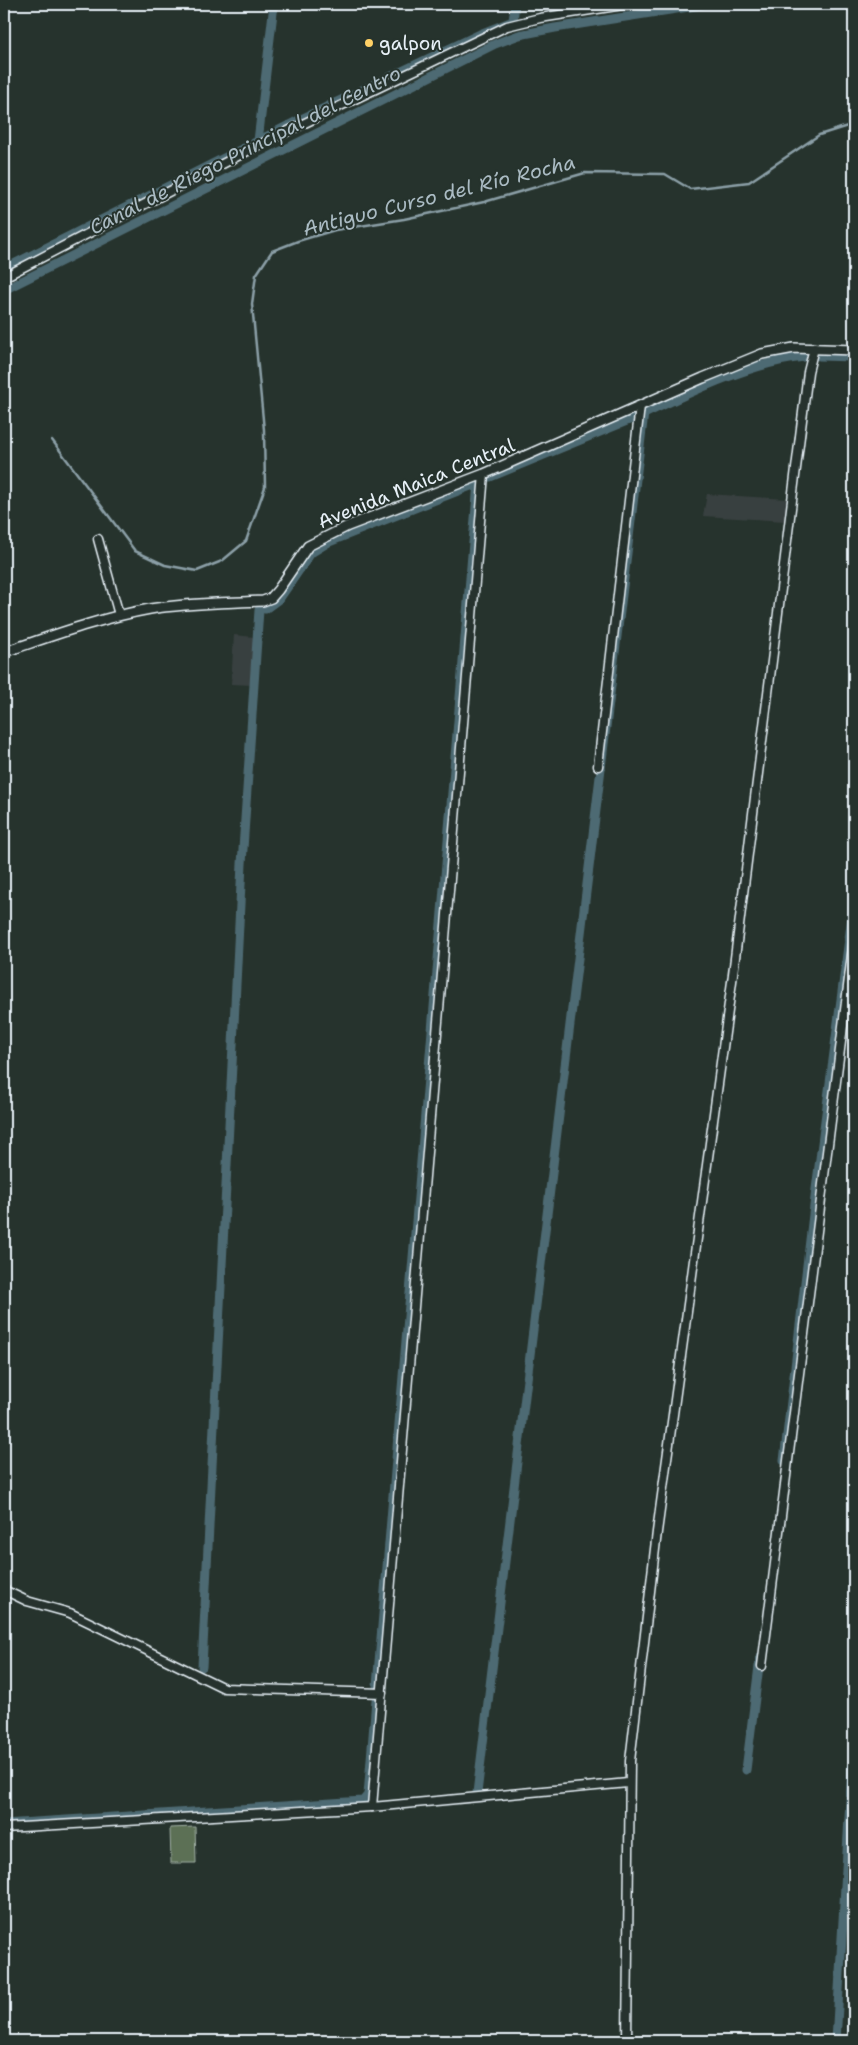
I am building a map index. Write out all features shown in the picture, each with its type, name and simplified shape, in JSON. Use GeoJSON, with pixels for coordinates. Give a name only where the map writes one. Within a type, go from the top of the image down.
{"type":"FeatureCollection","features":[{"type":"Feature","properties":{"kind":"street"},"geometry":{"type":"LineString","coordinates":[[4,277],[258,145],[507,26],[540,18],[629,4]]}},
{"type":"Feature","properties":{"kind":"street","name":"Avenida Maica Central"},"geometry":{"type":"LineString","coordinates":[[4,652],[119,615],[172,606],[263,601],[271,598],[278,590],[308,546],[348,526],[484,474],[762,354],[794,348],[854,350]]}},
{"type":"Feature","properties":{"kind":"street"},"geometry":{"type":"LineString","coordinates":[[627,2041],[628,1783],[630,1761],[658,1532],[734,964],[808,372],[814,348]]}},
{"type":"Feature","properties":{"kind":"street"},"geometry":{"type":"LineString","coordinates":[[598,766],[640,406]]}},
{"type":"Feature","properties":{"kind":"street"},"geometry":{"type":"LineString","coordinates":[[372,1808],[484,474]]}},
{"type":"Feature","properties":{"kind":"street"},"geometry":{"type":"LineString","coordinates":[[98,539],[119,615]]}},
{"type":"Feature","properties":{"kind":"street"},"geometry":{"type":"LineString","coordinates":[[762,1666],[854,939]]}},
{"type":"Feature","properties":{"kind":"street"},"geometry":{"type":"LineString","coordinates":[[4,1590],[28,1601],[70,1613],[224,1688],[382,1693]]}},
{"type":"Feature","properties":{"kind":"street"},"geometry":{"type":"LineString","coordinates":[[4,1828],[372,1808],[628,1783]]}},
{"type":"Feature","properties":{"kind":"shaded area"},"geometry":{"type":"Polygon","coordinates":[[[707,494],[787,499],[785,521],[703,516],[707,494]]]}},
{"type":"Feature","properties":{"kind":"shaded area"},"geometry":{"type":"Polygon","coordinates":[[[234,635],[254,637],[253,685],[231,684],[234,635]]]}},
{"type":"Feature","properties":{"kind":"green space"},"geometry":{"type":"Polygon","coordinates":[[[195,1827],[196,1863],[171,1863],[170,1828],[195,1827]]]}},
{"type":"Feature","properties":{"kind":"waterway"},"geometry":{"type":"LineString","coordinates":[[258,141],[274,4]]}},
{"type":"Feature","properties":{"kind":"waterway"},"geometry":{"type":"LineString","coordinates":[[4,269],[301,119],[480,34],[513,21],[515,4]]}},
{"type":"Feature","properties":{"kind":"waterway"},"geometry":{"type":"LineString","coordinates":[[566,11],[601,4]]}},
{"type":"Feature","properties":{"kind":"waterway","name":"Canal de Riego Principal del Centro"},"geometry":{"type":"LineString","coordinates":[[4,290],[495,44],[519,35],[555,28],[708,4]]}},
{"type":"Feature","properties":{"kind":"waterway","name":"Antiguo Curso del Río Rocha"},"geometry":{"type":"LineString","coordinates":[[52,440],[135,551],[165,565],[197,571],[222,561],[246,541],[265,487],[264,430],[252,304],[256,275],[272,251],[335,230],[404,219],[484,202],[585,173],[665,174],[690,189],[749,182],[819,135],[854,124]]}},
{"type":"Feature","properties":{"kind":"waterway"},"geometry":{"type":"LineString","coordinates":[[819,356],[854,357]]}},
{"type":"Feature","properties":{"kind":"waterway"},"geometry":{"type":"LineString","coordinates":[[644,414],[743,371],[784,360],[804,357]]}},
{"type":"Feature","properties":{"kind":"waterway"},"geometry":{"type":"LineString","coordinates":[[477,1793],[644,413]]}},
{"type":"Feature","properties":{"kind":"waterway"},"geometry":{"type":"LineString","coordinates":[[490,477],[634,418]]}},
{"type":"Feature","properties":{"kind":"waterway"},"geometry":{"type":"LineString","coordinates":[[265,609],[280,598],[311,553],[329,542],[478,483],[377,1686]]}},
{"type":"Feature","properties":{"kind":"waterway"},"geometry":{"type":"LineString","coordinates":[[202,1667],[242,864],[259,610]]}},
{"type":"Feature","properties":{"kind":"waterway"},"geometry":{"type":"LineString","coordinates":[[784,1461],[816,1189],[854,901]]}},
{"type":"Feature","properties":{"kind":"waterway"},"geometry":{"type":"LineString","coordinates":[[746,1770],[760,1658]]}},
{"type":"Feature","properties":{"kind":"waterway"},"geometry":{"type":"LineString","coordinates":[[4,1824],[363,1801],[368,1795],[376,1700]]}},
{"type":"Feature","properties":{"kind":"waterway"},"geometry":{"type":"LineString","coordinates":[[836,2041],[852,1766],[854,1766]]}},
{"type":"Feature","properties":{"kind":"place","name":"galpon"},"geometry":{"type":"Point","coordinates":[369,43]}}]}
